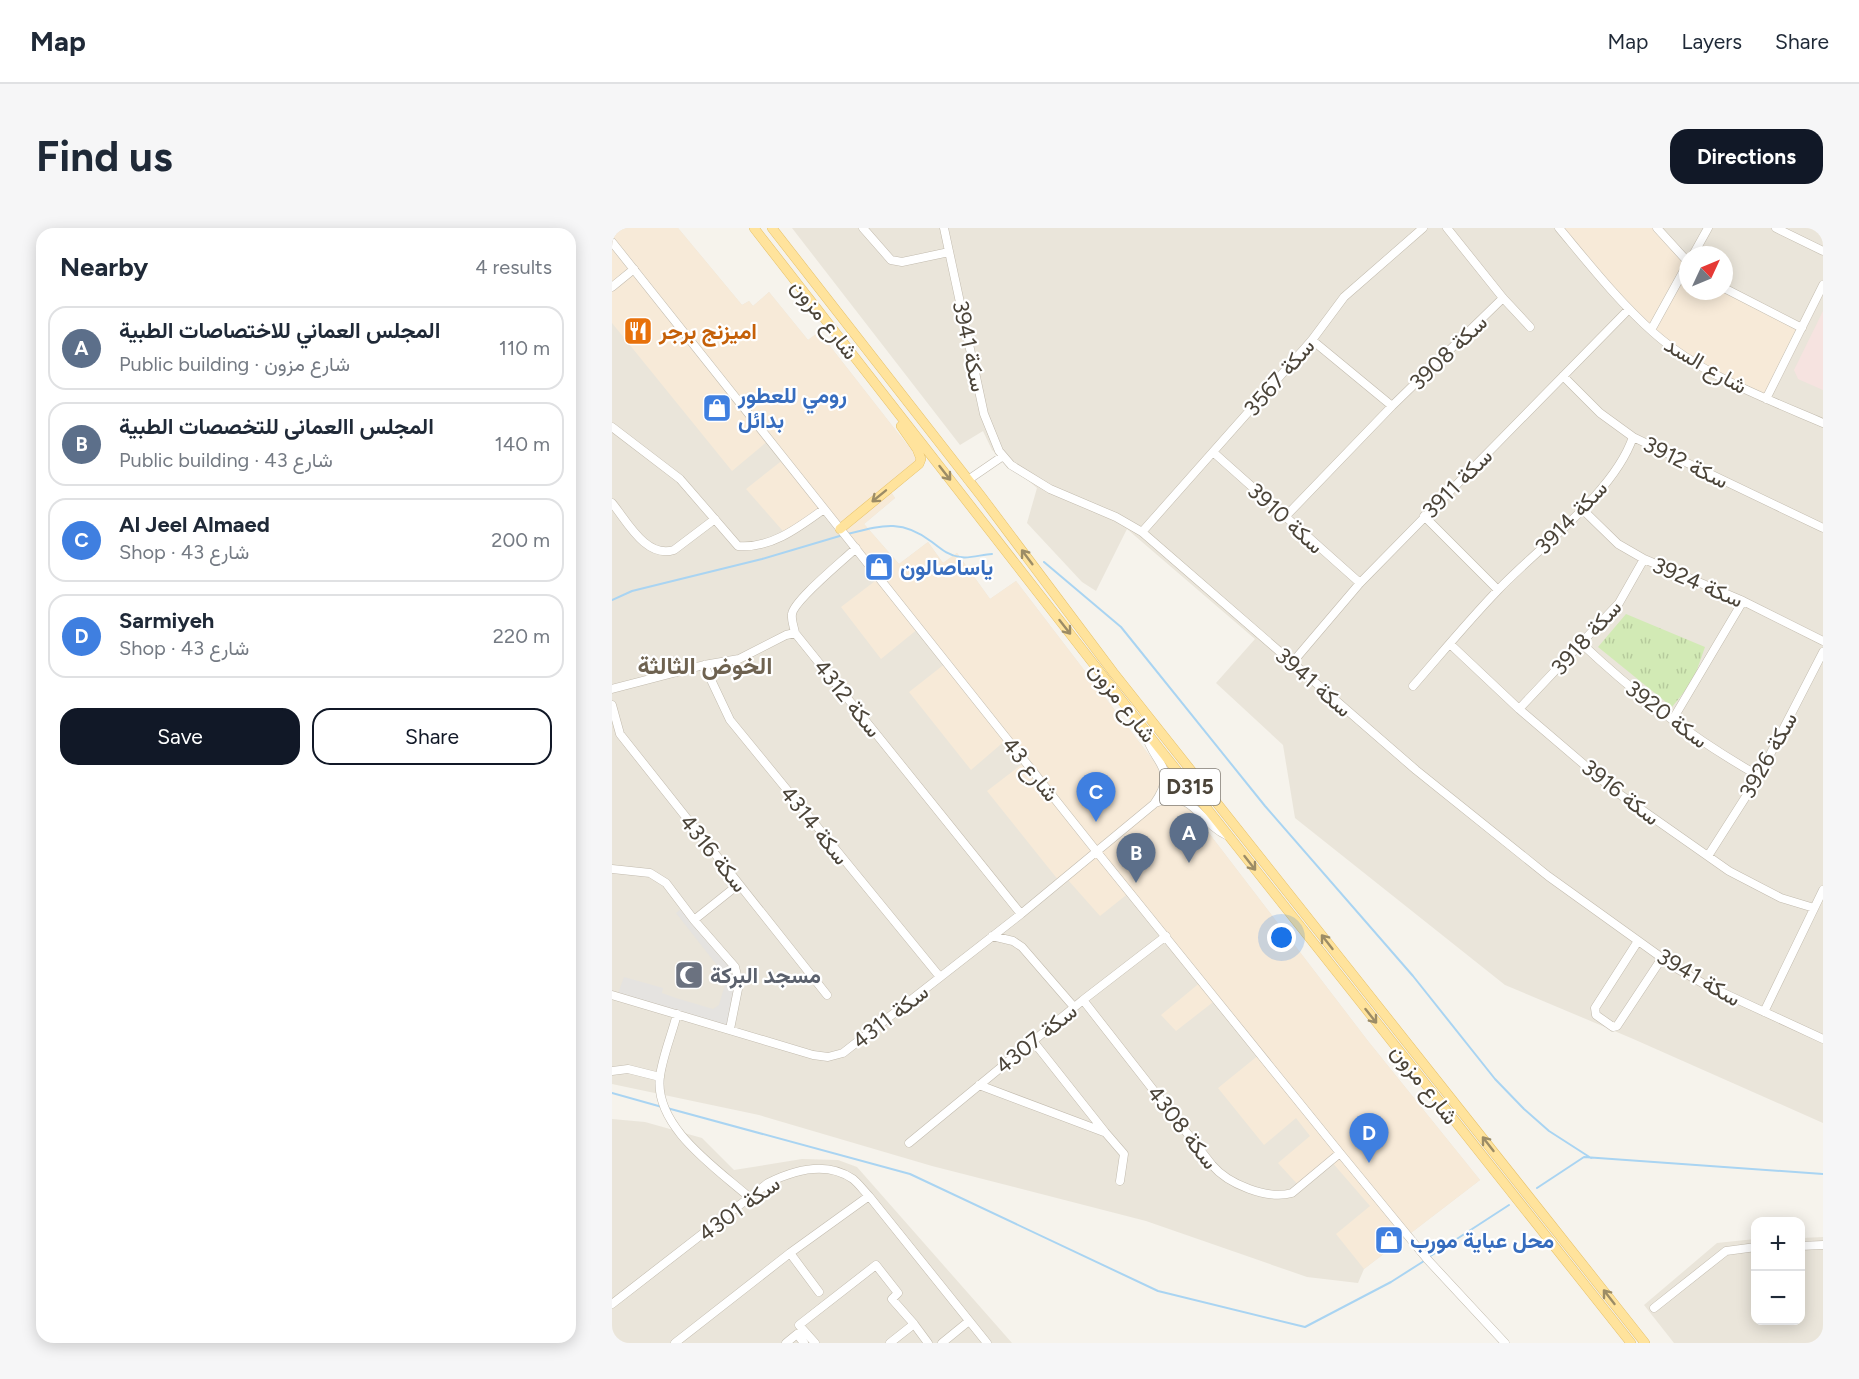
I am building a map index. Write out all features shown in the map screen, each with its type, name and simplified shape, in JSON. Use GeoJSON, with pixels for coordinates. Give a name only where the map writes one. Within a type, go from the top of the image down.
{"type":"FeatureCollection","features":[{"type":"Feature","properties":{"kind":"main road","name":"شارع مزون"},"geometry":{"type":"LineString","coordinates":[[754,228],[1145,730],[1631,1343]]}},
{"type":"Feature","properties":{"kind":"main road","name":"شارع مزون"},"geometry":{"type":"LineString","coordinates":[[772,228],[968,480],[1113,672],[1646,1343]]}},
{"type":"Feature","properties":{"kind":"main road"},"geometry":{"type":"LineString","coordinates":[[840,529],[919,464],[921,459],[916,448],[850,352]]}},
{"type":"Feature","properties":{"kind":"main road"},"geometry":{"type":"LineString","coordinates":[[1597,1300],[1624,1343]]}},
{"type":"Feature","properties":{"kind":"street"},"geometry":{"type":"LineString","coordinates":[[863,228],[891,260],[902,262],[949,252]]}},
{"type":"Feature","properties":{"kind":"street","name":"سكة 3941"},"geometry":{"type":"LineString","coordinates":[[944,228],[984,414],[993,438],[1011,465],[1050,489],[1142,532],[1425,778],[1548,876],[1662,958],[1704,984],[1823,1039]]}},
{"type":"Feature","properties":{"kind":"street","name":"سكة 3567"},"geometry":{"type":"LineString","coordinates":[[1142,532],[1312,340],[1344,297],[1423,228]]}},
{"type":"Feature","properties":{"kind":"street"},"geometry":{"type":"LineString","coordinates":[[1447,228],[1503,298],[1530,327]]}},
{"type":"Feature","properties":{"kind":"street","name":"شارع السد"},"geometry":{"type":"LineString","coordinates":[[1559,228],[1629,309],[1683,355],[1766,399],[1823,423]]}},
{"type":"Feature","properties":{"kind":"street"},"geometry":{"type":"LineString","coordinates":[[1657,228],[1679,256]]}},
{"type":"Feature","properties":{"kind":"street"},"geometry":{"type":"LineString","coordinates":[[1698,246],[1708,228]]}},
{"type":"Feature","properties":{"kind":"street"},"geometry":{"type":"LineString","coordinates":[[1776,228],[1823,251]]}},
{"type":"Feature","properties":{"kind":"street","name":"شارع 43"},"geometry":{"type":"LineString","coordinates":[[612,242],[1097,852],[1340,1153],[1427,1259],[1505,1343]]}},
{"type":"Feature","properties":{"kind":"street"},"geometry":{"type":"LineString","coordinates":[[612,287],[634,270]]}},
{"type":"Feature","properties":{"kind":"street"},"geometry":{"type":"LineString","coordinates":[[1651,330],[1679,280]]}},
{"type":"Feature","properties":{"kind":"street"},"geometry":{"type":"LineString","coordinates":[[1766,399],[1823,285]]}},
{"type":"Feature","properties":{"kind":"street"},"geometry":{"type":"LineString","coordinates":[[1733,293],[1802,328]]}},
{"type":"Feature","properties":{"kind":"street","name":"سكة 3908"},"geometry":{"type":"LineString","coordinates":[[1285,517],[1392,406],[1503,298]]}},
{"type":"Feature","properties":{"kind":"street","name":"سكة 3911"},"geometry":{"type":"LineString","coordinates":[[1292,663],[1360,583],[1629,309]]}},
{"type":"Feature","properties":{"kind":"street","name":"سكة 3908"},"geometry":{"type":"LineString","coordinates":[[1312,340],[1392,406]]}},
{"type":"Feature","properties":{"kind":"street","name":"سكة 3912"},"geometry":{"type":"LineString","coordinates":[[1563,376],[1600,413],[1633,437],[1823,528]]}},
{"type":"Feature","properties":{"kind":"street"},"geometry":{"type":"LineString","coordinates":[[612,427],[680,479],[734,543],[742,547],[780,537],[824,509]]}},
{"type":"Feature","properties":{"kind":"street","name":"سكة 3914"},"geometry":{"type":"LineString","coordinates":[[1413,686],[1498,590],[1582,510],[1621,463],[1633,437]]}},
{"type":"Feature","properties":{"kind":"street","name":"سكة 3910"},"geometry":{"type":"LineString","coordinates":[[1213,452],[1360,583]]}},
{"type":"Feature","properties":{"kind":"street"},"geometry":{"type":"LineString","coordinates":[[968,480],[1003,456]]}},
{"type":"Feature","properties":{"kind":"street"},"geometry":{"type":"LineString","coordinates":[[612,503],[648,546],[667,552],[676,549],[715,519]]}},
{"type":"Feature","properties":{"kind":"street","name":"سكة 3924"},"geometry":{"type":"LineString","coordinates":[[1582,510],[1618,544],[1644,559],[1743,601],[1823,641]]}},
{"type":"Feature","properties":{"kind":"street"},"geometry":{"type":"LineString","coordinates":[[1424,516],[1498,590]]}},
{"type":"Feature","properties":{"kind":"street"},"geometry":{"type":"LineString","coordinates":[[612,689],[704,664],[739,659],[786,635],[795,633],[792,621],[794,609],[856,548]]}},
{"type":"Feature","properties":{"kind":"street","name":"سكة 3918"},"geometry":{"type":"LineString","coordinates":[[1519,709],[1619,603],[1644,559]]}},
{"type":"Feature","properties":{"kind":"street"},"geometry":{"type":"LineString","coordinates":[[1673,719],[1743,601]]}},
{"type":"Feature","properties":{"kind":"street","name":"سكة 4312"},"geometry":{"type":"LineString","coordinates":[[795,633],[1021,914]]}},
{"type":"Feature","properties":{"kind":"street","name":"سكة 3920"},"geometry":{"type":"LineString","coordinates":[[1581,643],[1616,676],[1718,753],[1759,776]]}},
{"type":"Feature","properties":{"kind":"street","name":"سكة 3916"},"geometry":{"type":"LineString","coordinates":[[1450,644],[1519,709],[1615,791],[1736,875],[1781,898],[1814,908]]}},
{"type":"Feature","properties":{"kind":"street","name":"سكة 3926"},"geometry":{"type":"LineString","coordinates":[[1708,856],[1759,776],[1823,652]]}},
{"type":"Feature","properties":{"kind":"street","name":"سكة 4314"},"geometry":{"type":"LineString","coordinates":[[704,664],[730,720],[940,977]]}},
{"type":"Feature","properties":{"kind":"street","name":"سكة 4316"},"geometry":{"type":"LineString","coordinates":[[612,705],[620,734],[827,995]]}},
{"type":"Feature","properties":{"kind":"street"},"geometry":{"type":"LineString","coordinates":[[1145,730],[1148,741],[1164,767],[1165,775],[1163,789],[1154,804]]}},
{"type":"Feature","properties":{"kind":"street"},"geometry":{"type":"LineString","coordinates":[[1154,804],[1171,798],[1185,800],[1215,829],[1229,836]]}},
{"type":"Feature","properties":{"kind":"street","name":"سكة 4311"},"geometry":{"type":"LineString","coordinates":[[612,995],[813,1055],[836,1056],[850,1049],[1021,914],[1154,804]]}},
{"type":"Feature","properties":{"kind":"street"},"geometry":{"type":"LineString","coordinates":[[612,869],[650,873],[666,883],[694,920],[735,967],[739,984],[730,1029]]}},
{"type":"Feature","properties":{"kind":"street"},"geometry":{"type":"LineString","coordinates":[[694,920],[739,884]]}},
{"type":"Feature","properties":{"kind":"street"},"geometry":{"type":"LineString","coordinates":[[1764,1012],[1823,890]]}},
{"type":"Feature","properties":{"kind":"street"},"geometry":{"type":"LineString","coordinates":[[992,936],[1013,941],[1022,947],[1074,1007]]}},
{"type":"Feature","properties":{"kind":"street","name":"سكة 4307"},"geometry":{"type":"LineString","coordinates":[[909,1143],[1074,1007],[1166,936]]}},
{"type":"Feature","properties":{"kind":"street"},"geometry":{"type":"LineString","coordinates":[[1638,941],[1594,1008],[1596,1016],[1613,1027],[1617,1026],[1662,958]]}},
{"type":"Feature","properties":{"kind":"street","name":"سكة 4308"},"geometry":{"type":"LineString","coordinates":[[1083,1000],[1212,1165],[1228,1180],[1238,1185],[1283,1195],[1292,1193],[1340,1153]]}},
{"type":"Feature","properties":{"kind":"street"},"geometry":{"type":"LineString","coordinates":[[677,1014],[660,1077],[664,1107],[676,1129],[688,1143],[749,1197]]}},
{"type":"Feature","properties":{"kind":"street"},"geometry":{"type":"LineString","coordinates":[[1033,1041],[1124,1154],[1120,1181]]}},
{"type":"Feature","properties":{"kind":"street"},"geometry":{"type":"LineString","coordinates":[[612,1071],[628,1069],[660,1077]]}},
{"type":"Feature","properties":{"kind":"street"},"geometry":{"type":"LineString","coordinates":[[979,1085],[1105,1132]]}},
{"type":"Feature","properties":{"kind":"street","name":"سكة 4301"},"geometry":{"type":"LineString","coordinates":[[612,1304],[768,1183],[785,1174],[817,1168],[837,1172],[852,1179],[869,1196],[987,1343]]}},
{"type":"Feature","properties":{"kind":"street"},"geometry":{"type":"LineString","coordinates":[[675,1343],[790,1253],[869,1196]]}},
{"type":"Feature","properties":{"kind":"street"},"geometry":{"type":"LineString","coordinates":[[1805,1246],[1823,1245]]}},
{"type":"Feature","properties":{"kind":"street"},"geometry":{"type":"LineString","coordinates":[[1654,1308],[1726,1251],[1751,1248]]}},
{"type":"Feature","properties":{"kind":"street"},"geometry":{"type":"LineString","coordinates":[[790,1253],[819,1292]]}},
{"type":"Feature","properties":{"kind":"street"},"geometry":{"type":"LineString","coordinates":[[814,1343],[800,1325],[876,1265],[898,1293],[892,1299],[928,1343]]}},
{"type":"Feature","properties":{"kind":"street"},"geometry":{"type":"LineString","coordinates":[[942,1343],[969,1321]]}},
{"type":"Feature","properties":{"kind":"street"},"geometry":{"type":"LineString","coordinates":[[890,1343],[914,1324]]}},
{"type":"Feature","properties":{"kind":"street"},"geometry":{"type":"LineString","coordinates":[[786,1343],[797,1334],[804,1343]]}},
{"type":"Feature","properties":{"kind":"shaded area"},"geometry":{"type":"Polygon","coordinates":[[[612,228],[678,228],[742,305],[749,301],[753,306],[769,292],[808,340],[819,332],[912,451],[891,492],[895,498],[864,524],[899,564],[928,542],[943,563],[957,553],[990,599],[1016,581],[1368,1041],[1480,1180],[1364,1269],[1358,1283],[1307,1277],[1146,1221],[932,1166],[759,1115],[612,1084],[612,228]]]}},
{"type":"Feature","properties":{"kind":"shaded area"},"geometry":{"type":"Polygon","coordinates":[[[612,228],[678,228],[742,305],[749,301],[753,306],[769,292],[808,340],[819,332],[912,451],[919,467],[891,492],[895,498],[864,524],[899,564],[928,542],[943,563],[957,553],[990,599],[1016,581],[1368,1041],[1480,1180],[1364,1269],[1336,1234],[1370,1206],[1331,1161],[1300,1187],[1278,1163],[1310,1136],[1296,1118],[1264,1145],[1218,1088],[1260,1054],[1217,999],[1176,1031],[1161,1015],[1202,981],[1130,892],[1100,916],[1068,880],[1063,886],[987,791],[1025,762],[1007,739],[971,770],[909,692],[946,663],[919,628],[881,659],[841,607],[879,578],[824,509],[789,538],[746,489],[784,459],[769,440],[732,471],[612,323],[612,228]]]}},
{"type":"Feature","properties":{"kind":"shaded area"},"geometry":{"type":"Polygon","coordinates":[[[792,228],[1823,228],[1823,1123],[1505,985],[1295,818],[1283,745],[1216,683],[1255,639],[1127,529],[1096,591],[1082,582],[1027,523],[1037,488],[992,450],[983,431],[960,445],[792,228]]]}},
{"type":"Feature","properties":{"kind":"shaded area"},"geometry":{"type":"Polygon","coordinates":[[[1559,228],[1657,228],[1679,252],[1679,300],[1733,300],[1733,295],[1802,328],[1766,399],[1716,374],[1655,334],[1559,228]]]}},
{"type":"Feature","properties":{"kind":"shaded area"},"geometry":{"type":"Polygon","coordinates":[[[1823,311],[1823,390],[1798,379],[1794,370],[1823,311]]]}},
{"type":"Feature","properties":{"kind":"shaded area"},"geometry":{"type":"Polygon","coordinates":[[[684,907],[735,967],[739,984],[730,1029],[617,996],[624,977],[663,988],[662,993],[713,1009],[719,1005],[727,978],[676,913],[684,907]]]}},
{"type":"Feature","properties":{"kind":"shaded area"},"geometry":{"type":"Polygon","coordinates":[[[612,1119],[645,1122],[702,1138],[734,1170],[802,1159],[838,1160],[857,1167],[1012,1343],[612,1343],[612,1119]]]}},
{"type":"Feature","properties":{"kind":"shaded area"},"geometry":{"type":"Polygon","coordinates":[[[1823,1237],[1823,1343],[1674,1343],[1644,1305],[1717,1243],[1751,1239],[1751,1325],[1805,1325],[1805,1238],[1823,1237]]]}},
{"type":"Feature","properties":{"kind":"green space"},"geometry":{"type":"Polygon","coordinates":[[[1626,614],[1705,647],[1693,681],[1672,707],[1598,647],[1626,614]]]}},
{"type":"Feature","properties":{"kind":"waterway"},"geometry":{"type":"LineString","coordinates":[[848,534],[872,528],[901,527],[921,535],[945,552],[956,556],[992,554]]}},
{"type":"Feature","properties":{"kind":"waterway"},"geometry":{"type":"LineString","coordinates":[[612,600],[632,591],[762,559],[843,535]]}},
{"type":"Feature","properties":{"kind":"waterway"},"geometry":{"type":"LineString","coordinates":[[1044,562],[1121,627],[1265,806],[1413,976],[1495,1079],[1549,1131],[1591,1158]]}},
{"type":"Feature","properties":{"kind":"waterway"},"geometry":{"type":"LineString","coordinates":[[612,1093],[662,1107]]}},
{"type":"Feature","properties":{"kind":"waterway"},"geometry":{"type":"LineString","coordinates":[[667,1108],[910,1174],[1158,1291],[1305,1327],[1391,1282],[1424,1261]]}},
{"type":"Feature","properties":{"kind":"waterway"},"geometry":{"type":"LineString","coordinates":[[1537,1188],[1584,1157],[1823,1174]]}},
{"type":"Feature","properties":{"kind":"waterway"},"geometry":{"type":"LineString","coordinates":[[1429,1257],[1509,1205]]}},
{"type":"Feature","properties":{"kind":"place","name":"اميزنج برجر"},"geometry":{"type":"Point","coordinates":[638,331]}},
{"type":"Feature","properties":{"kind":"place","name":"رومي للعطور بدائل"},"geometry":{"type":"Point","coordinates":[717,408]}},
{"type":"Feature","properties":{"kind":"place","name":"ياساصالون"},"geometry":{"type":"Point","coordinates":[879,567]}},
{"type":"Feature","properties":{"kind":"place","name":"Al Jeel Almaed"},"geometry":{"type":"Point","coordinates":[1096,822]}},
{"type":"Feature","properties":{"kind":"place","name":"المجلس العماني للاختصاصات الطبية"},"geometry":{"type":"Point","coordinates":[1189,863]}},
{"type":"Feature","properties":{"kind":"place","name":"المجلس االعمانى للتخصصات الطبية"},"geometry":{"type":"Point","coordinates":[1136,883]}},
{"type":"Feature","properties":{"kind":"place","name":"مسجد البركة"},"geometry":{"type":"Point","coordinates":[689,975]}},
{"type":"Feature","properties":{"kind":"place","name":"Sarmiyeh"},"geometry":{"type":"Point","coordinates":[1369,1163]}},
{"type":"Feature","properties":{"kind":"place","name":"محل عباية مورب"},"geometry":{"type":"Point","coordinates":[1389,1240]}},
{"type":"Feature","properties":{"kind":"district","name":"الخوض الثالثة"},"geometry":{"type":"Point","coordinates":[705,666]}}]}
